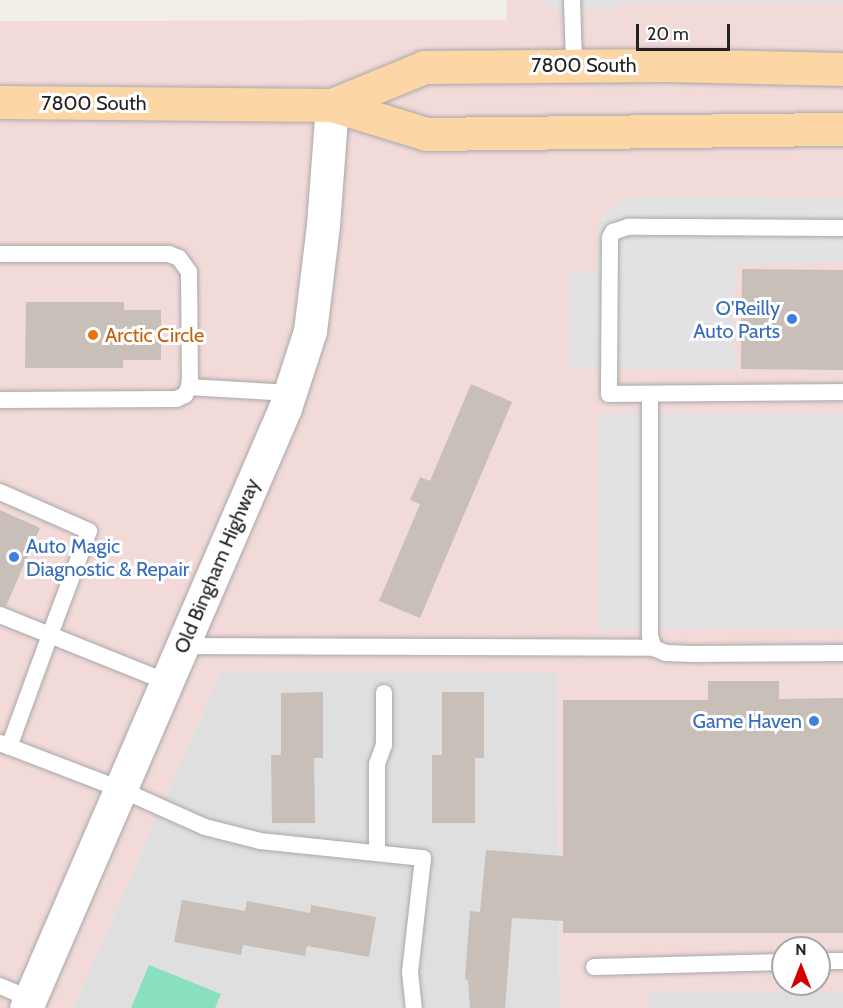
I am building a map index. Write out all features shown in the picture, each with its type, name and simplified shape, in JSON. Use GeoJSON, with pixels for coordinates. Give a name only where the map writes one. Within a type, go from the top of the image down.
{"type":"FeatureCollection","features":[{"type":"Feature","properties":{"kind":"main road","name":"7800 South"},"geometry":{"type":"LineString","coordinates":[[332,105],[424,67],[574,65],[843,69]]}},
{"type":"Feature","properties":{"kind":"main road","name":"7800 South"},"geometry":{"type":"LineString","coordinates":[[0,102],[332,105],[426,134],[843,129]]}},
{"type":"Feature","properties":{"kind":"street","name":"Old Bingham Highway"},"geometry":{"type":"LineString","coordinates":[[28,1004],[290,393],[310,331],[324,225],[332,105]]}},
{"type":"Feature","properties":{"kind":"lane"},"geometry":{"type":"LineString","coordinates":[[572,0],[574,65]]}},
{"type":"Feature","properties":{"kind":"lane"},"geometry":{"type":"LineString","coordinates":[[843,228],[628,227],[613,232],[610,238],[609,394],[843,392]]}},
{"type":"Feature","properties":{"kind":"lane"},"geometry":{"type":"LineString","coordinates":[[0,254],[170,254],[179,258],[189,272],[189,387],[185,395],[176,399],[0,400]]}},
{"type":"Feature","properties":{"kind":"lane"},"geometry":{"type":"LineString","coordinates":[[189,387],[290,393]]}},
{"type":"Feature","properties":{"kind":"lane"},"geometry":{"type":"LineString","coordinates":[[650,394],[650,636],[654,648]]}},
{"type":"Feature","properties":{"kind":"lane"},"geometry":{"type":"LineString","coordinates":[[0,492],[89,531],[50,635],[4,745],[120,789],[205,827],[260,841],[423,858],[410,972],[414,1008]]}},
{"type":"Feature","properties":{"kind":"lane"},"geometry":{"type":"LineString","coordinates":[[0,615],[167,682]]}},
{"type":"Feature","properties":{"kind":"lane"},"geometry":{"type":"LineString","coordinates":[[182,646],[654,648],[666,653],[693,654],[843,653]]}},
{"type":"Feature","properties":{"kind":"lane"},"geometry":{"type":"LineString","coordinates":[[377,852],[377,764],[384,745],[384,693]]}},
{"type":"Feature","properties":{"kind":"lane"},"geometry":{"type":"LineString","coordinates":[[594,967],[771,962]]}},
{"type":"Feature","properties":{"kind":"lane"},"geometry":{"type":"LineString","coordinates":[[0,986],[28,1004]]}},
{"type":"Feature","properties":{"kind":"shaded area"},"geometry":{"type":"Polygon","coordinates":[[[507,0],[843,0],[843,993],[831,993],[831,936],[771,936],[771,993],[648,993],[648,1008],[560,1008],[557,673],[220,673],[73,1008],[0,1008],[0,21],[506,20],[507,0]]]}},
{"type":"Feature","properties":{"kind":"shaded area"},"geometry":{"type":"Polygon","coordinates":[[[547,0],[843,0],[843,3],[621,3],[610,9],[546,9],[547,0]]]}},
{"type":"Feature","properties":{"kind":"shaded area"},"geometry":{"type":"Polygon","coordinates":[[[644,196],[843,197],[843,263],[735,264],[735,369],[568,369],[568,272],[596,272],[597,232],[601,218],[609,208],[623,199],[644,196]]]}},
{"type":"Feature","properties":{"kind":"shaded area"},"geometry":{"type":"Polygon","coordinates":[[[843,413],[843,628],[598,630],[597,414],[843,413]]]}},
{"type":"Feature","properties":{"kind":"shaded area"},"geometry":{"type":"Polygon","coordinates":[[[220,673],[557,673],[560,1008],[73,1008],[220,673]]]}},
{"type":"Feature","properties":{"kind":"shaded area"},"geometry":{"type":"Polygon","coordinates":[[[648,993],[771,993],[771,996],[831,996],[831,993],[843,993],[843,1008],[648,1008],[648,993]]]}},
{"type":"Feature","properties":{"kind":"green space"},"geometry":{"type":"Polygon","coordinates":[[[149,965],[221,994],[215,1008],[131,1008],[149,965]]]}},
{"type":"Feature","properties":{"kind":"building","name":"O'Reilly Auto Parts"},"geometry":{"type":"Polygon","coordinates":[[[742,269],[843,270],[843,370],[741,369],[742,269]]]}},
{"type":"Feature","properties":{"kind":"building","name":"Arctic Circle"},"geometry":{"type":"Polygon","coordinates":[[[26,302],[124,302],[124,310],[161,310],[161,360],[123,360],[123,368],[25,368],[26,302]]]}},
{"type":"Feature","properties":{"kind":"building"},"geometry":{"type":"Polygon","coordinates":[[[471,384],[512,402],[420,618],[379,601],[420,504],[410,500],[420,477],[430,481],[471,384]]]}},
{"type":"Feature","properties":{"kind":"building","name":"Auto Magic Diagnostic & Repair"},"geometry":{"type":"Polygon","coordinates":[[[0,510],[40,528],[6,606],[0,605],[0,510]]]}},
{"type":"Feature","properties":{"kind":"building"},"geometry":{"type":"Polygon","coordinates":[[[708,681],[779,681],[779,699],[843,698],[843,933],[563,933],[563,921],[512,918],[505,1008],[470,1008],[468,980],[465,979],[470,911],[480,912],[486,850],[563,856],[563,700],[708,700],[708,681]]]}},
{"type":"Feature","properties":{"kind":"building"},"geometry":{"type":"Polygon","coordinates":[[[323,692],[323,758],[314,758],[315,823],[272,823],[271,755],[281,755],[281,693],[323,692]]]}},
{"type":"Feature","properties":{"kind":"building"},"geometry":{"type":"Polygon","coordinates":[[[442,692],[484,692],[484,758],[475,758],[475,823],[432,823],[432,755],[442,755],[442,692]]]}},
{"type":"Feature","properties":{"kind":"building"},"geometry":{"type":"Polygon","coordinates":[[[182,900],[245,911],[247,901],[310,913],[311,905],[376,917],[369,957],[307,946],[305,956],[243,945],[241,955],[174,942],[182,900]]]}},
{"type":"Feature","properties":{"kind":"place","name":"O'Reilly Auto Parts"},"geometry":{"type":"Point","coordinates":[792,319]}},
{"type":"Feature","properties":{"kind":"place","name":"Arctic Circle"},"geometry":{"type":"Point","coordinates":[93,335]}},
{"type":"Feature","properties":{"kind":"place","name":"Auto Magic Diagnostic & Repair"},"geometry":{"type":"Point","coordinates":[14,557]}},
{"type":"Feature","properties":{"kind":"place","name":"Game Haven"},"geometry":{"type":"Point","coordinates":[814,721]}}]}
